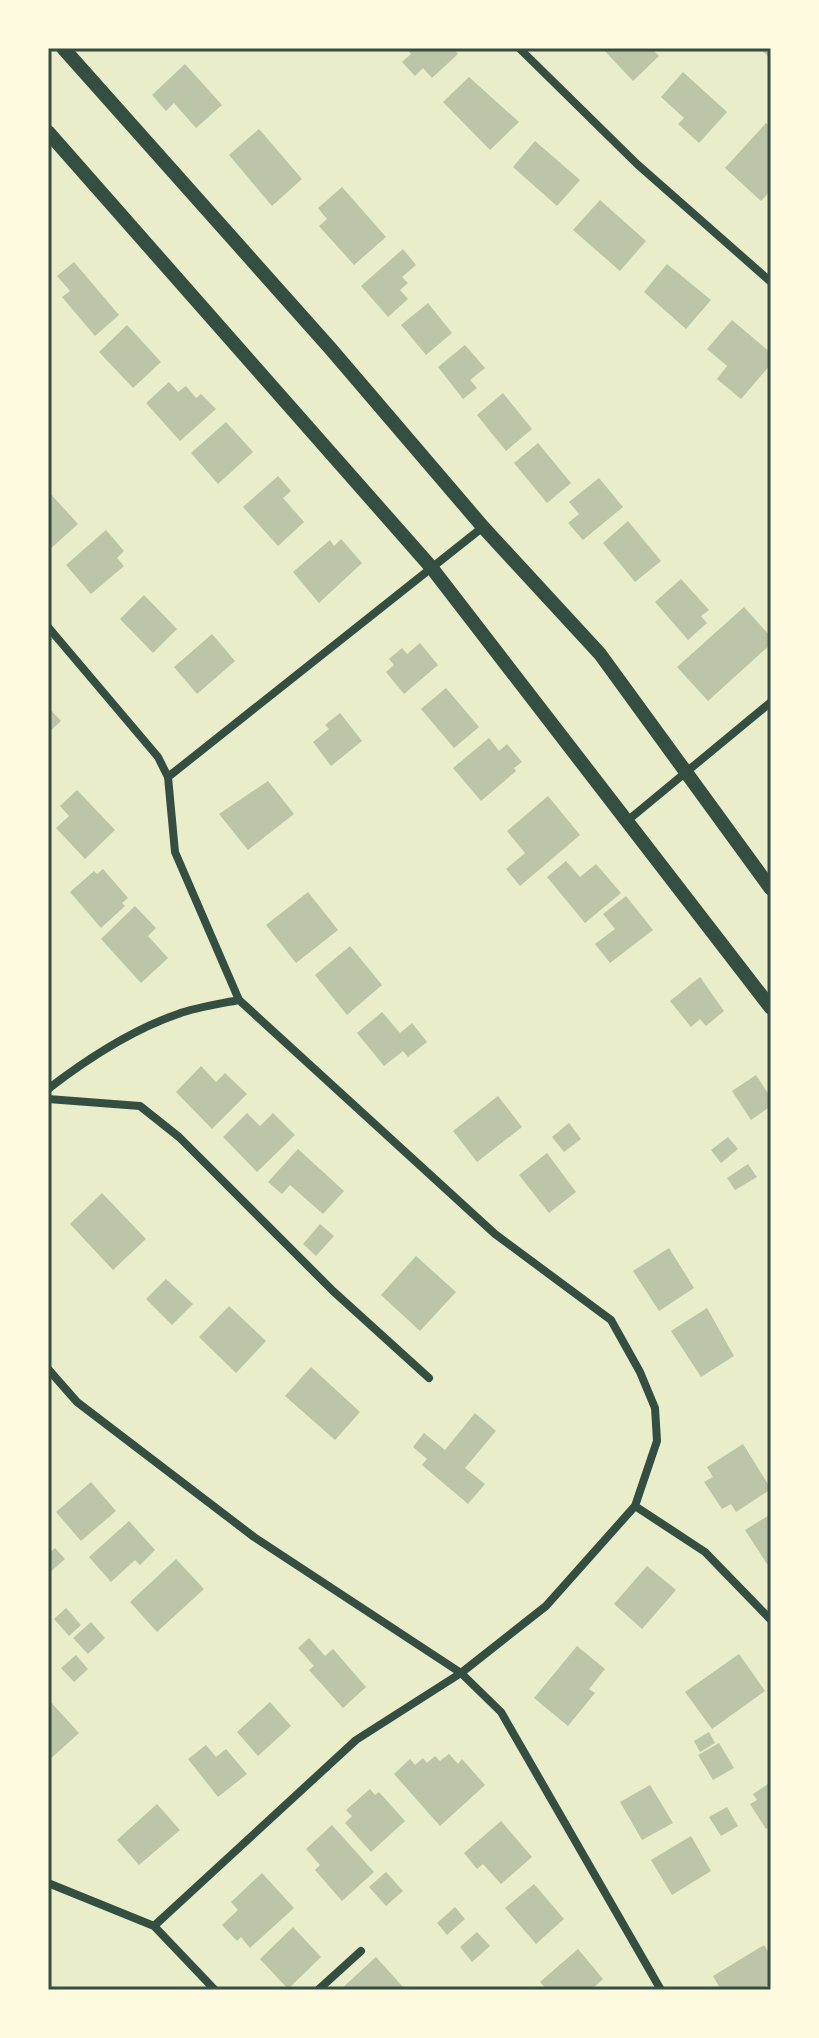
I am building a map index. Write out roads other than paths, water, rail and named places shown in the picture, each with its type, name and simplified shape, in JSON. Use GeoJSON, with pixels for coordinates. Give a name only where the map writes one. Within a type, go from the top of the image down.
{"type":"FeatureCollection","features":[{"type":"Feature","properties":{"kind":"street"},"geometry":{"type":"LineString","coordinates":[[63,48],[330,348],[483,527],[600,654],[771,889]]}},
{"type":"Feature","properties":{"kind":"street"},"geometry":{"type":"LineString","coordinates":[[519,48],[637,164],[771,282]]}},
{"type":"Feature","properties":{"kind":"street"},"geometry":{"type":"LineString","coordinates":[[48,132],[431,567],[771,1008]]}},
{"type":"Feature","properties":{"kind":"street"},"geometry":{"type":"LineString","coordinates":[[168,777],[483,527]]}},
{"type":"Feature","properties":{"kind":"street"},"geometry":{"type":"LineString","coordinates":[[48,627],[158,757],[168,777],[175,852],[239,1000],[495,1234],[611,1320],[640,1372],[655,1408],[657,1441],[635,1506],[546,1606],[461,1673],[356,1740],[154,1926]]}},
{"type":"Feature","properties":{"kind":"street"},"geometry":{"type":"LineString","coordinates":[[627,821],[771,702]]}},
{"type":"Feature","properties":{"kind":"street"},"geometry":{"type":"LineString","coordinates":[[48,1089],[83,1062],[178,1014],[239,1000]]}},
{"type":"Feature","properties":{"kind":"street"},"geometry":{"type":"LineString","coordinates":[[48,1099],[140,1106],[179,1137],[333,1291],[429,1378]]}},
{"type":"Feature","properties":{"kind":"street"},"geometry":{"type":"LineString","coordinates":[[48,1369],[77,1402],[254,1537],[461,1673],[501,1712],[661,1990]]}},
{"type":"Feature","properties":{"kind":"street"},"geometry":{"type":"LineString","coordinates":[[635,1506],[705,1552],[771,1620]]}},
{"type":"Feature","properties":{"kind":"street"},"geometry":{"type":"LineString","coordinates":[[48,1883],[154,1926],[215,1990]]}},
{"type":"Feature","properties":{"kind":"street"},"geometry":{"type":"LineString","coordinates":[[318,1990],[361,1951]]}}]}
